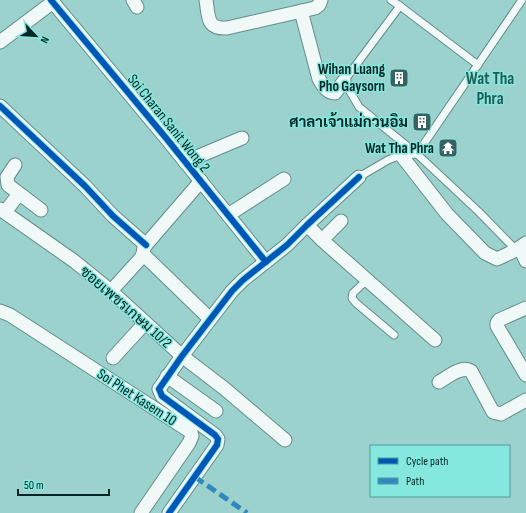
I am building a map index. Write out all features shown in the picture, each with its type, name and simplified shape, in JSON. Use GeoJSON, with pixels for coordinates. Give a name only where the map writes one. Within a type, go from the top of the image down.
{"type":"FeatureCollection","features":[{"type":"Feature","properties":{"kind":"street"},"geometry":{"type":"LineString","coordinates":[[206,0],[210,21],[213,26],[218,28],[227,28],[315,8],[319,5],[321,0]]}},
{"type":"Feature","properties":{"kind":"street"},"geometry":{"type":"LineString","coordinates":[[0,42],[52,1]]}},
{"type":"Feature","properties":{"kind":"street","name":"Soi Charan Sanit Wong 2"},"geometry":{"type":"LineString","coordinates":[[52,1],[266,262]]}},
{"type":"Feature","properties":{"kind":"street"},"geometry":{"type":"LineString","coordinates":[[301,11],[319,80],[322,85],[328,91],[335,93],[344,81]]}},
{"type":"Feature","properties":{"kind":"street"},"geometry":{"type":"LineString","coordinates":[[2,111],[85,186],[210,319]]}},
{"type":"Feature","properties":{"kind":"street"},"geometry":{"type":"LineString","coordinates":[[185,162],[242,138]]}},
{"type":"Feature","properties":{"kind":"street"},"geometry":{"type":"LineString","coordinates":[[401,155],[447,214],[485,253],[497,258],[521,247],[526,261]]}},
{"type":"Feature","properties":{"kind":"street"},"geometry":{"type":"LineString","coordinates":[[15,165],[8,174],[8,184],[41,210]]}},
{"type":"Feature","properties":{"kind":"street"},"geometry":{"type":"LineString","coordinates":[[169,513],[217,445],[218,440],[215,435],[162,396],[159,389],[167,376],[232,291],[243,280],[287,245],[359,177]]}},
{"type":"Feature","properties":{"kind":"street"},"geometry":{"type":"LineString","coordinates":[[228,215],[284,179]]}},
{"type":"Feature","properties":{"kind":"street"},"geometry":{"type":"LineString","coordinates":[[111,291],[141,258],[145,249],[201,182]]}},
{"type":"Feature","properties":{"kind":"street"},"geometry":{"type":"LineString","coordinates":[[2,211],[19,194]]}},
{"type":"Feature","properties":{"kind":"street","name":"ซอยเพชรเกษม 10/2"},"geometry":{"type":"LineString","coordinates":[[2,211],[74,261],[111,291],[182,356],[225,389],[285,440]]}},
{"type":"Feature","properties":{"kind":"street"},"geometry":{"type":"LineString","coordinates":[[322,240],[341,221]]}},
{"type":"Feature","properties":{"kind":"street"},"geometry":{"type":"LineString","coordinates":[[307,225],[435,340]]}},
{"type":"Feature","properties":{"kind":"street"},"geometry":{"type":"LineString","coordinates":[[526,308],[499,320],[496,323],[526,375]]}},
{"type":"Feature","properties":{"kind":"street","name":"Soi Phet Kasem 10"},"geometry":{"type":"LineString","coordinates":[[0,311],[10,315],[191,432],[192,436],[189,443],[141,513]]}},
{"type":"Feature","properties":{"kind":"street"},"geometry":{"type":"LineString","coordinates":[[113,358],[145,323]]}},
{"type":"Feature","properties":{"kind":"street"},"geometry":{"type":"LineString","coordinates":[[439,382],[462,369],[467,368],[471,371],[493,412],[497,414],[501,414],[526,400]]}},
{"type":"Feature","properties":{"kind":"street"},"geometry":{"type":"LineString","coordinates":[[167,376],[216,411]]}},
{"type":"Feature","properties":{"kind":"lane"},"geometry":{"type":"LineString","coordinates":[[391,0],[478,65]]}},
{"type":"Feature","properties":{"kind":"lane"},"geometry":{"type":"LineString","coordinates":[[417,154],[522,0]]}},
{"type":"Feature","properties":{"kind":"lane"},"geometry":{"type":"LineString","coordinates":[[400,6],[344,81],[360,107],[417,154],[479,212],[521,247]]}},
{"type":"Feature","properties":{"kind":"lane"},"geometry":{"type":"LineString","coordinates":[[359,177],[388,160],[401,155],[417,154]]}},
{"type":"Feature","properties":{"kind":"lane"},"geometry":{"type":"LineString","coordinates":[[367,280],[353,293],[352,298],[394,335]]}},
{"type":"Feature","properties":{"kind":"marked path"},"geometry":{"type":"LineString","coordinates":[[195,477],[247,513]]}},
{"type":"Feature","properties":{"kind":"cycle path"},"geometry":{"type":"LineString","coordinates":[[51,0],[166,138],[266,262]]}},
{"type":"Feature","properties":{"kind":"cycle path"},"geometry":{"type":"LineString","coordinates":[[0,106],[85,186],[113,216],[146,245]]}},
{"type":"Feature","properties":{"kind":"cycle path"},"geometry":{"type":"LineString","coordinates":[[169,513],[217,445],[218,439],[215,435],[162,396],[159,389],[182,356],[232,291],[243,280],[287,245],[359,177]]}},
{"type":"Feature","properties":{"kind":"place","name":"Wihan Luang Pho Gaysorn"},"geometry":{"type":"Point","coordinates":[399,78]}},
{"type":"Feature","properties":{"kind":"place","name":"ศาลาเจ้าแม่กวนอิม"},"geometry":{"type":"Point","coordinates":[422,122]}},
{"type":"Feature","properties":{"kind":"place","name":"Wat Tha Phra"},"geometry":{"type":"Point","coordinates":[448,148]}},
{"type":"Feature","properties":{"kind":"district","name":"Wat Tha Phra"},"geometry":{"type":"Point","coordinates":[490,88]}}]}
